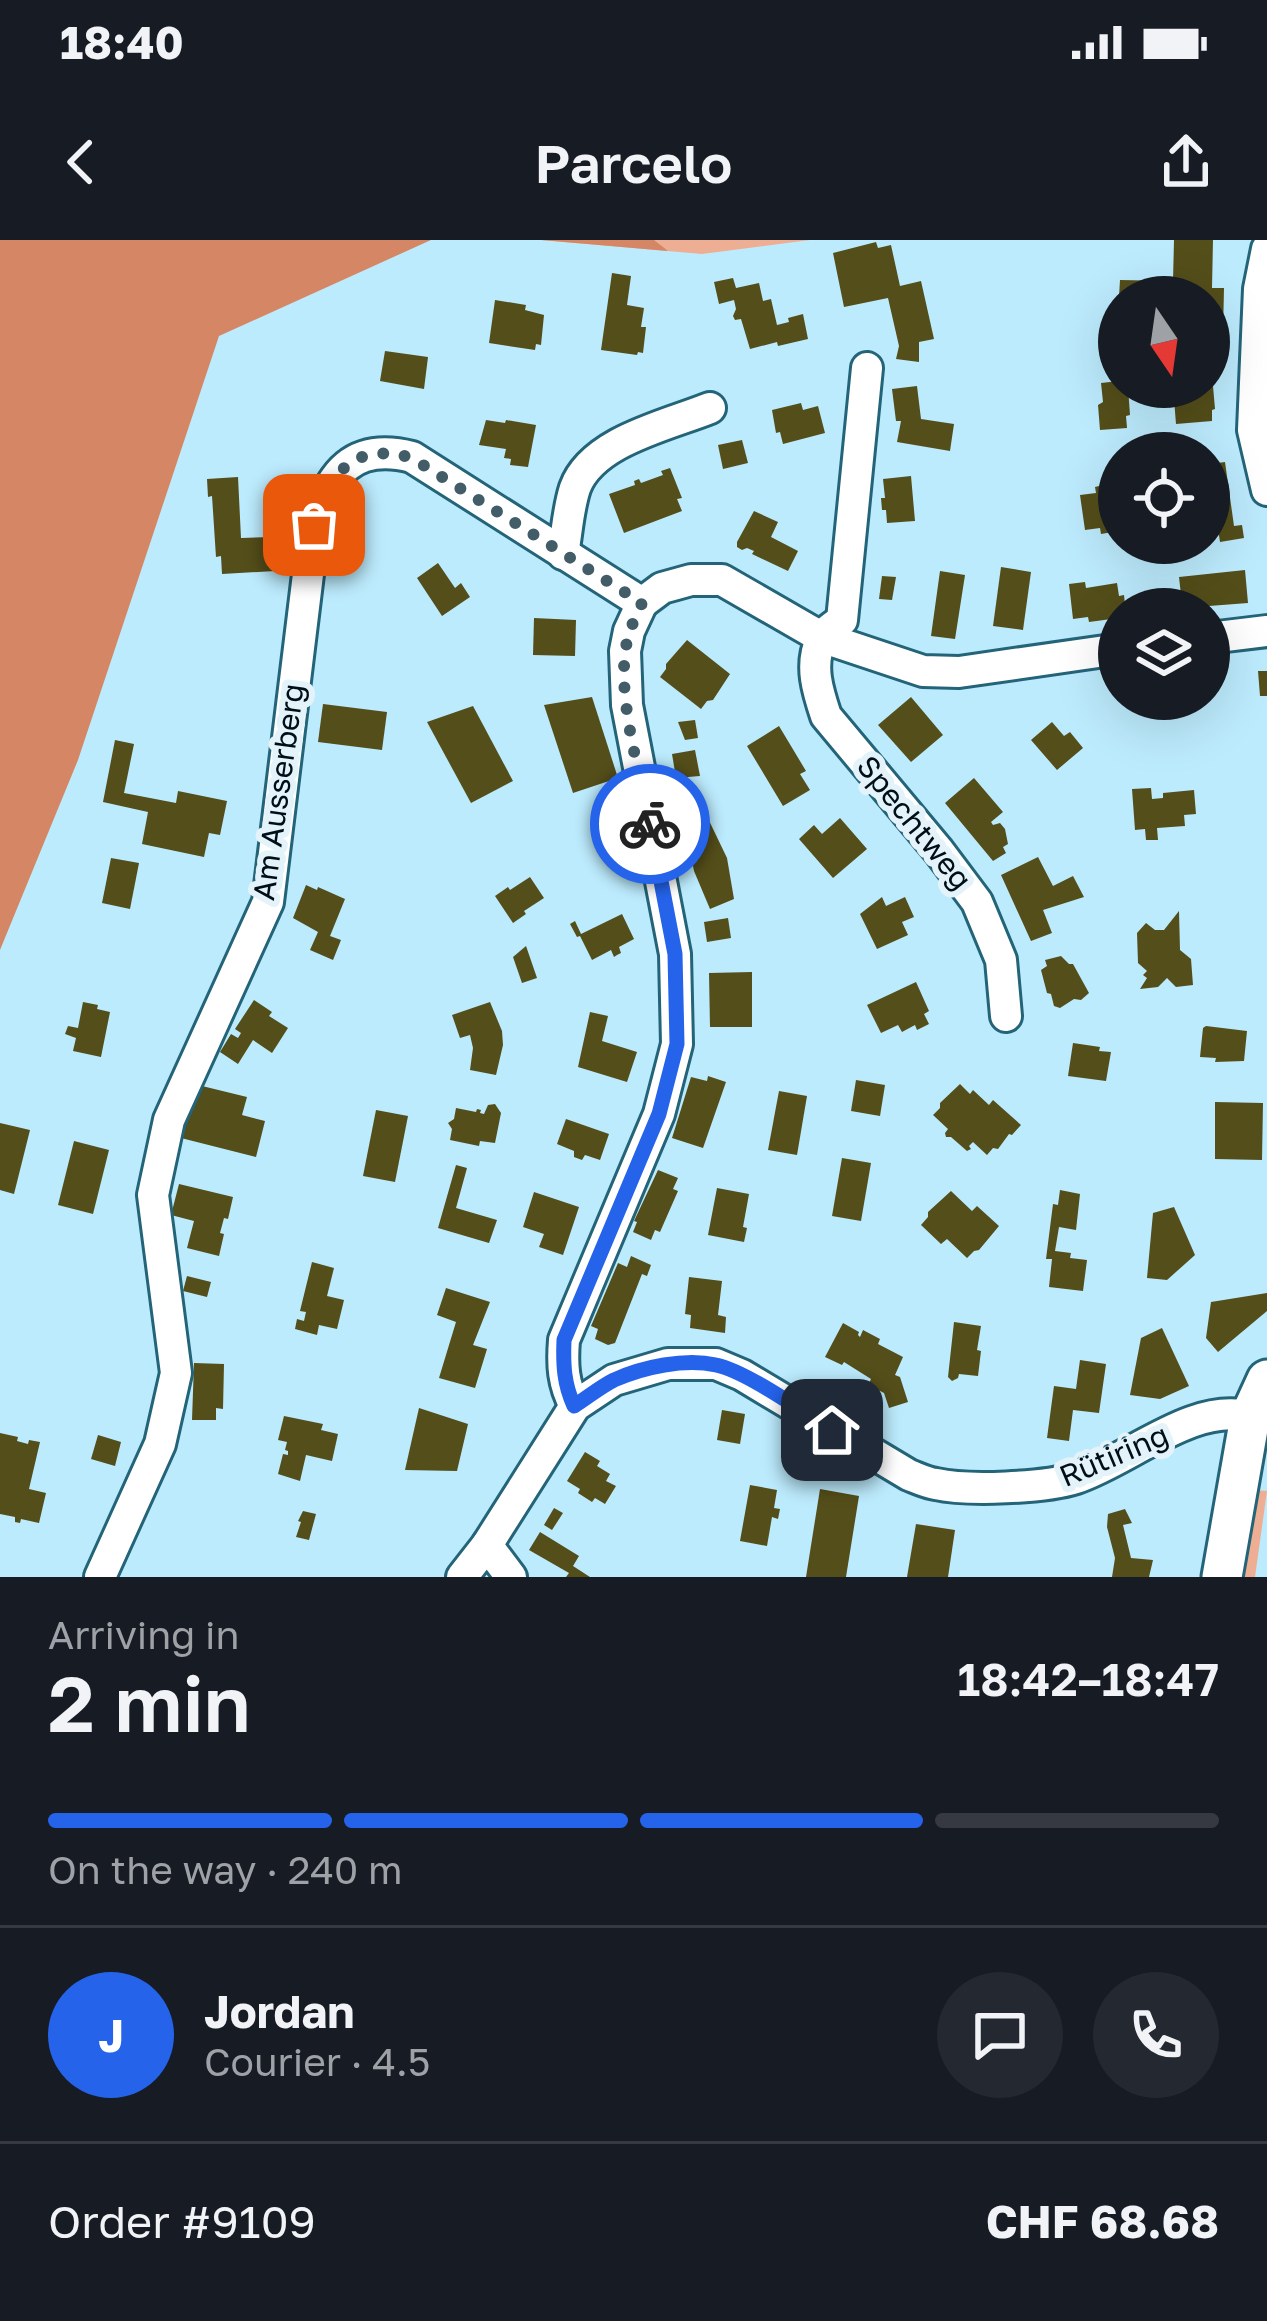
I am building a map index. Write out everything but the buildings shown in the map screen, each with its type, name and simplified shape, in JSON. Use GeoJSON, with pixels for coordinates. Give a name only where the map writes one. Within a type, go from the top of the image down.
{"type":"FeatureCollection","features":[{"type":"Feature","properties":{"kind":"street"},"geometry":{"type":"LineString","coordinates":[[1267,249],[1259,289],[1252,430],[1267,490]]}},
{"type":"Feature","properties":{"kind":"street"},"geometry":{"type":"LineString","coordinates":[[821,638],[842,620],[867,368]]}},
{"type":"Feature","properties":{"kind":"street"},"geometry":{"type":"LineString","coordinates":[[563,554],[575,488],[589,464],[610,448],[710,408]]}},
{"type":"Feature","properties":{"kind":"street","name":"Am Ausserberg"},"geometry":{"type":"LineString","coordinates":[[100,1577],[160,1444],[176,1373],[153,1195],[169,1120],[268,902],[314,525],[322,497],[338,471],[363,457],[390,451],[412,458],[642,603]]}},
{"type":"Feature","properties":{"kind":"street"},"geometry":{"type":"LineString","coordinates":[[574,1406],[562,1366],[564,1340],[659,1114],[677,1044],[675,954],[627,705],[625,651],[642,603],[662,588],[692,580],[722,580],[821,638],[923,670],[959,672],[1098,652]]}},
{"type":"Feature","properties":{"kind":"street"},"geometry":{"type":"LineString","coordinates":[[1230,636],[1267,632]]}},
{"type":"Feature","properties":{"kind":"street","name":"Spechtweg"},"geometry":{"type":"LineString","coordinates":[[821,638],[814,670],[826,716],[977,902],[1001,960],[1006,1016]]}},
{"type":"Feature","properties":{"kind":"street","name":"Rütiring"},"geometry":{"type":"LineString","coordinates":[[462,1577],[574,1406],[614,1380],[668,1364],[716,1364],[742,1375],[909,1475],[938,1485],[1029,1487],[1076,1478],[1202,1418],[1230,1413],[1250,1417]]}},
{"type":"Feature","properties":{"kind":"street"},"geometry":{"type":"LineString","coordinates":[[1222,1577],[1250,1417],[1267,1380]]}},
{"type":"Feature","properties":{"kind":"street"},"geometry":{"type":"LineString","coordinates":[[487,1545],[511,1577]]}},
{"type":"Feature","properties":{"kind":"shaded area"},"geometry":{"type":"Polygon","coordinates":[[[0,240],[431,240],[219,336],[78,760],[0,950],[0,240]]]}},
{"type":"Feature","properties":{"kind":"shaded area"},"geometry":{"type":"Polygon","coordinates":[[[541,240],[810,240],[702,254],[541,240]]]}},
{"type":"Feature","properties":{"kind":"shaded area"},"geometry":{"type":"Polygon","coordinates":[[[541,240],[654,240],[668,251],[541,240]]]}},
{"type":"Feature","properties":{"kind":"shaded area"},"geometry":{"type":"Polygon","coordinates":[[[1254,1490],[1267,1491],[1255,1577],[1241,1577],[1254,1490]]]}},
{"type":"Feature","properties":{"kind":"way so far"},"geometry":{"type":"LineString","coordinates":[[314,525],[322,497],[338,471],[363,457],[390,451],[412,458],[642,603],[629,631],[624,672],[650,824]]}},
{"type":"Feature","properties":{"kind":"route"},"geometry":{"type":"LineString","coordinates":[[650,824],[675,954],[677,1044],[659,1114],[564,1340],[566,1388],[574,1406],[614,1380],[668,1364],[716,1364],[832,1430]]}}]}
